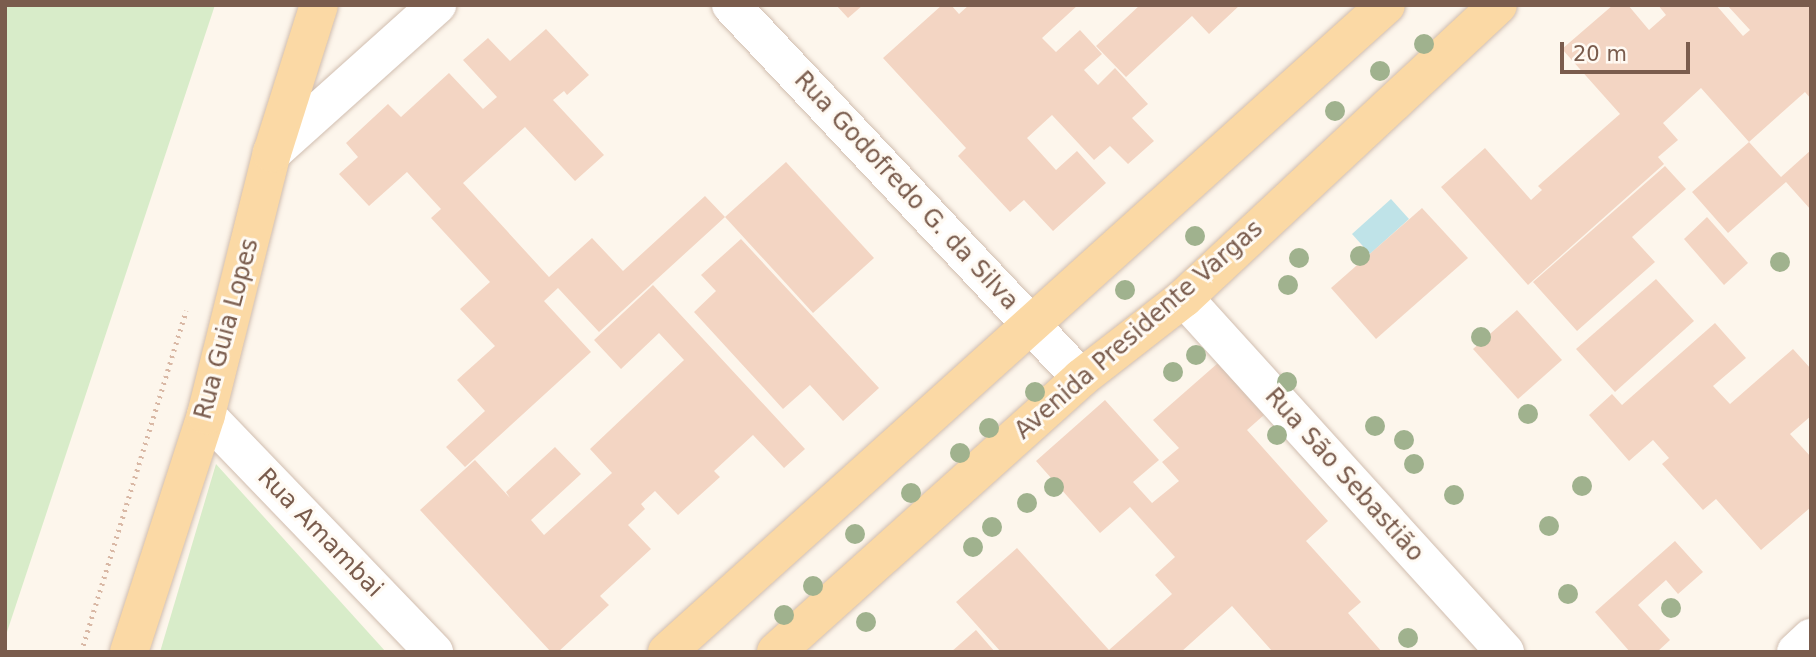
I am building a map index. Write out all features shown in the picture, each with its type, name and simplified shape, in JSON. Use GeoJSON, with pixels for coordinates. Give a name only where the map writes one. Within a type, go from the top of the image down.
{"type":"FeatureCollection","features":[{"type":"Feature","properties":{"kind":"main road","name":"Rua Guia Lopes"},"geometry":{"type":"LineString","coordinates":[[129,652],[206,415],[272,153],[319,5]]}},
{"type":"Feature","properties":{"kind":"main road"},"geometry":{"type":"LineString","coordinates":[[667,652],[1034,325],[1386,5]]}},
{"type":"Feature","properties":{"kind":"main road","name":"Avenida Presidente Vargas"},"geometry":{"type":"LineString","coordinates":[[776,652],[1081,378],[1184,298],[1498,5]]}},
{"type":"Feature","properties":{"kind":"street"},"geometry":{"type":"LineString","coordinates":[[272,153],[437,5]]}},
{"type":"Feature","properties":{"kind":"street","name":"Rua Godofredo G. da Silva"},"geometry":{"type":"LineString","coordinates":[[731,5],[1081,378]]}},
{"type":"Feature","properties":{"kind":"street","name":"Rua São Sebastião"},"geometry":{"type":"LineString","coordinates":[[1184,298],[1505,652]]}},
{"type":"Feature","properties":{"kind":"street","name":"Rua Amambai"},"geometry":{"type":"LineString","coordinates":[[206,415],[434,652]]}},
{"type":"Feature","properties":{"kind":"street"},"geometry":{"type":"LineString","coordinates":[[1796,652],[1811,638]]}},
{"type":"Feature","properties":{"kind":"path"},"geometry":{"type":"LineString","coordinates":[[81,652],[187,309]]}},
{"type":"Feature","properties":{"kind":"green space"},"geometry":{"type":"Polygon","coordinates":[[[5,5],[215,5],[5,638],[5,5]]]}},
{"type":"Feature","properties":{"kind":"green space"},"geometry":{"type":"Polygon","coordinates":[[[216,464],[386,652],[160,652],[216,464]]]}},
{"type":"Feature","properties":{"kind":"water"},"geometry":{"type":"Polygon","coordinates":[[[1391,199],[1409,219],[1370,254],[1352,234],[1391,199]]]}},
{"type":"Feature","properties":{"kind":"building"},"geometry":{"type":"Polygon","coordinates":[[[836,5],[863,5],[848,18],[836,5]]]}},
{"type":"Feature","properties":{"kind":"building"},"geometry":{"type":"Polygon","coordinates":[[[942,5],[951,5],[959,14],[969,5],[1078,5],[1042,38],[1056,52],[1080,30],[1102,54],[1084,70],[1098,85],[1115,68],[1148,104],[1132,118],[1154,141],[1128,164],[1110,146],[1094,160],[1052,115],[1027,138],[1056,170],[1077,151],[1106,183],[1053,231],[1024,200],[1010,212],[958,156],[966,148],[883,58],[942,5]]]}},
{"type":"Feature","properties":{"kind":"building"},"geometry":{"type":"Polygon","coordinates":[[[1140,5],[1240,5],[1209,34],[1192,16],[1126,77],[1096,46],[1140,5]]]}},
{"type":"Feature","properties":{"kind":"building"},"geometry":{"type":"Polygon","coordinates":[[[1613,5],[1628,5],[1649,30],[1666,15],[1658,5],[1716,5],[1743,36],[1750,30],[1727,5],[1811,5],[1811,99],[1805,92],[1749,142],[1701,88],[1663,123],[1678,140],[1658,157],[1664,164],[1528,285],[1441,187],[1485,148],[1531,200],[1542,190],[1538,186],[1620,114],[1562,49],[1613,5]]]}},
{"type":"Feature","properties":{"kind":"building"},"geometry":{"type":"Polygon","coordinates":[[[546,29],[589,75],[567,95],[564,91],[553,100],[604,155],[575,181],[525,127],[463,183],[549,277],[592,238],[623,271],[705,196],[725,217],[599,332],[558,288],[544,301],[591,352],[465,467],[446,447],[485,411],[457,380],[495,346],[460,309],[490,282],[431,218],[441,209],[407,172],[369,206],[339,174],[358,157],[346,143],[388,104],[401,117],[449,73],[483,109],[497,97],[463,60],[488,38],[510,61],[546,29]]]}},
{"type":"Feature","properties":{"kind":"building"},"geometry":{"type":"Polygon","coordinates":[[[1749,142],[1781,177],[1811,150],[1811,210],[1786,182],[1728,233],[1692,192],[1749,142]]]}},
{"type":"Feature","properties":{"kind":"building"},"geometry":{"type":"Polygon","coordinates":[[[786,162],[874,258],[813,313],[725,217],[786,162]]]}},
{"type":"Feature","properties":{"kind":"building"},"geometry":{"type":"Polygon","coordinates":[[[1665,166],[1686,189],[1632,237],[1655,262],[1577,331],[1533,282],[1665,166]]]}},
{"type":"Feature","properties":{"kind":"building"},"geometry":{"type":"Polygon","coordinates":[[[1422,208],[1468,258],[1376,339],[1331,288],[1422,208]]]}},
{"type":"Feature","properties":{"kind":"building"},"geometry":{"type":"Polygon","coordinates":[[[1707,217],[1748,263],[1724,285],[1684,239],[1707,217]]]}},
{"type":"Feature","properties":{"kind":"building"},"geometry":{"type":"Polygon","coordinates":[[[741,239],[879,388],[843,421],[810,385],[783,409],[694,312],[716,291],[701,275],[741,239]]]}},
{"type":"Feature","properties":{"kind":"building"},"geometry":{"type":"Polygon","coordinates":[[[1656,279],[1694,321],[1615,392],[1576,349],[1656,279]]]}},
{"type":"Feature","properties":{"kind":"building"},"geometry":{"type":"Polygon","coordinates":[[[653,285],[805,449],[784,468],[753,435],[714,471],[720,477],[678,515],[655,491],[641,504],[645,509],[628,525],[651,549],[600,596],[609,605],[558,652],[551,652],[420,510],[475,460],[510,498],[506,492],[555,447],[581,474],[531,520],[544,535],[612,473],[590,449],[684,360],[659,333],[621,369],[594,340],[653,285]]]}},
{"type":"Feature","properties":{"kind":"building"},"geometry":{"type":"Polygon","coordinates":[[[1517,310],[1562,360],[1518,399],[1473,349],[1517,310]]]}},
{"type":"Feature","properties":{"kind":"building"},"geometry":{"type":"Polygon","coordinates":[[[1715,323],[1746,358],[1713,386],[1730,404],[1793,349],[1811,369],[1811,416],[1790,434],[1811,457],[1811,507],[1761,550],[1716,499],[1703,510],[1662,464],[1669,458],[1653,440],[1629,461],[1589,415],[1612,394],[1622,405],[1715,323]]]}},
{"type":"Feature","properties":{"kind":"building"},"geometry":{"type":"Polygon","coordinates":[[[1218,363],[1264,415],[1247,430],[1328,521],[1306,541],[1361,602],[1348,613],[1382,652],[1273,652],[1232,606],[1181,652],[1001,652],[956,602],[1017,548],[1109,650],[1172,594],[1155,575],[1175,557],[1130,507],[1100,533],[1036,461],[1105,400],[1159,460],[1133,482],[1152,503],[1179,481],[1162,462],[1179,448],[1153,420],[1218,363]]]}},
{"type":"Feature","properties":{"kind":"building"},"geometry":{"type":"Polygon","coordinates":[[[1675,541],[1703,572],[1678,594],[1666,580],[1638,605],[1670,640],[1657,652],[1630,652],[1595,612],[1675,541]]]}},
{"type":"Feature","properties":{"kind":"building"},"geometry":{"type":"Polygon","coordinates":[[[976,630],[995,652],[951,652],[976,630]]]}}]}
